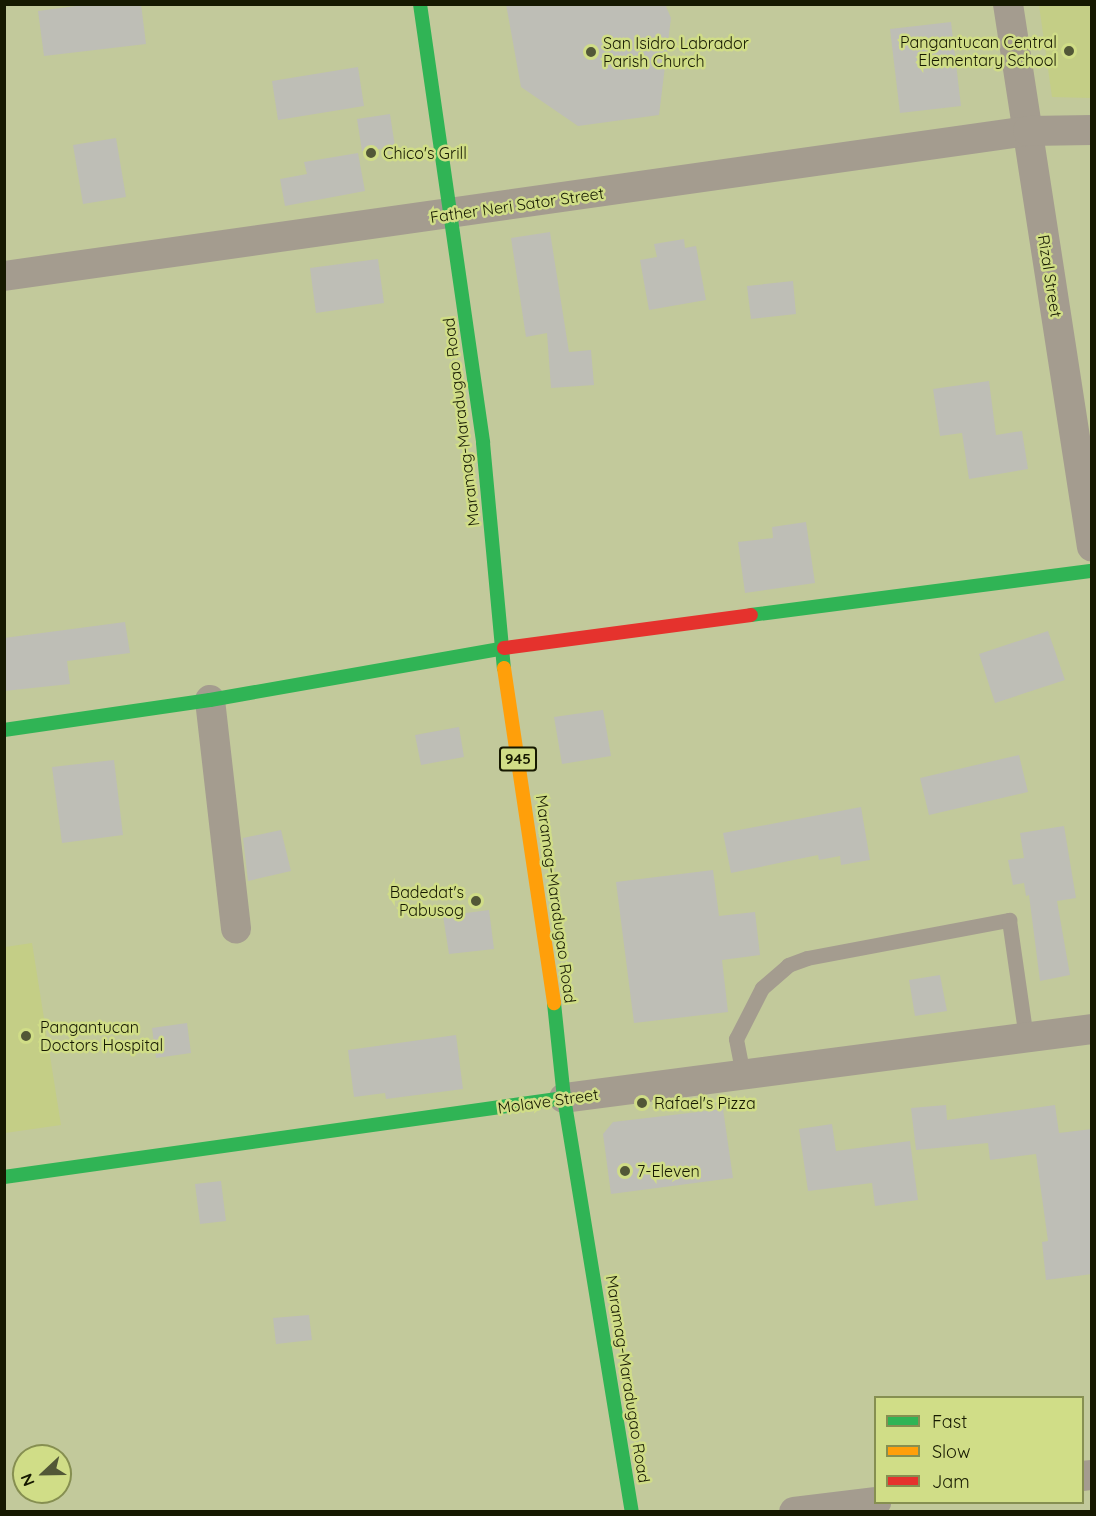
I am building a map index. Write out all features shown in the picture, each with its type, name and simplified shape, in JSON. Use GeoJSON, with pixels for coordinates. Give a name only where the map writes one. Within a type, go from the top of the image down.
{"type":"FeatureCollection","features":[{"type":"Feature","properties":{"kind":"street","name":"Maramag-Maradugao Road"},"geometry":{"type":"LineString","coordinates":[[420,4],[483,443],[501,648],[551,973],[564,1098],[632,1512]]}},
{"type":"Feature","properties":{"kind":"street","name":"Rizal Street"},"geometry":{"type":"LineString","coordinates":[[1008,4],[1092,547]]}},
{"type":"Feature","properties":{"kind":"street","name":"Father Neri Sator Street"},"geometry":{"type":"LineString","coordinates":[[4,276],[1028,131],[1092,130]]}},
{"type":"Feature","properties":{"kind":"street"},"geometry":{"type":"LineString","coordinates":[[4,730],[210,700],[501,648],[1092,571]]}},
{"type":"Feature","properties":{"kind":"street"},"geometry":{"type":"LineString","coordinates":[[210,700],[236,929]]}},
{"type":"Feature","properties":{"kind":"street","name":"Molave Street"},"geometry":{"type":"LineString","coordinates":[[4,1178],[564,1098],[1092,1029]]}},
{"type":"Feature","properties":{"kind":"street"},"geometry":{"type":"LineString","coordinates":[[794,1512],[874,1502]]}},
{"type":"Feature","properties":{"kind":"lane"},"geometry":{"type":"LineString","coordinates":[[742,1075],[735,1039],[762,988],[788,965],[807,958],[1009,920],[1026,1038]]}},
{"type":"Feature","properties":{"kind":"shaded area","name":"Pangantucan Central Elementary School"},"geometry":{"type":"Polygon","coordinates":[[[1039,5],[1091,5],[1091,98],[1052,97],[1039,5]]]}},
{"type":"Feature","properties":{"kind":"shaded area","name":"Pangantucan Doctors Hospital"},"geometry":{"type":"Polygon","coordinates":[[[32,943],[61,1125],[5,1133],[5,947],[32,943]]]}},
{"type":"Feature","properties":{"kind":"building"},"geometry":{"type":"Polygon","coordinates":[[[91,4],[141,4],[146,44],[44,56],[38,11],[91,4]]]}},
{"type":"Feature","properties":{"kind":"building","name":"San Isidro Labrador Parish Church"},"geometry":{"type":"Polygon","coordinates":[[[506,4],[665,4],[671,18],[659,115],[578,126],[521,87],[506,4]]]}},
{"type":"Feature","properties":{"kind":"building"},"geometry":{"type":"Polygon","coordinates":[[[951,22],[961,106],[900,113],[890,29],[951,22]]]}},
{"type":"Feature","properties":{"kind":"building"},"geometry":{"type":"Polygon","coordinates":[[[358,67],[364,106],[278,120],[272,81],[358,67]]]}},
{"type":"Feature","properties":{"kind":"building"},"geometry":{"type":"Polygon","coordinates":[[[390,114],[395,147],[362,151],[357,119],[390,114]]]}},
{"type":"Feature","properties":{"kind":"building"},"geometry":{"type":"Polygon","coordinates":[[[116,138],[126,197],[83,204],[73,145],[116,138]]]}},
{"type":"Feature","properties":{"kind":"building"},"geometry":{"type":"Polygon","coordinates":[[[358,153],[365,191],[285,206],[280,179],[307,174],[304,162],[358,153]]]}},
{"type":"Feature","properties":{"kind":"building"},"geometry":{"type":"Polygon","coordinates":[[[550,232],[569,352],[591,350],[594,385],[551,388],[547,333],[526,337],[511,238],[550,232]]]}},
{"type":"Feature","properties":{"kind":"building"},"geometry":{"type":"Polygon","coordinates":[[[684,239],[685,248],[696,246],[706,300],[649,310],[640,260],[657,257],[654,244],[684,239]]]}},
{"type":"Feature","properties":{"kind":"building"},"geometry":{"type":"Polygon","coordinates":[[[378,259],[384,303],[316,313],[310,268],[378,259]]]}},
{"type":"Feature","properties":{"kind":"building"},"geometry":{"type":"Polygon","coordinates":[[[793,281],[796,314],[751,319],[747,286],[793,281]]]}},
{"type":"Feature","properties":{"kind":"building"},"geometry":{"type":"Polygon","coordinates":[[[989,381],[996,435],[1022,431],[1028,469],[969,479],[962,433],[940,436],[933,389],[989,381]]]}},
{"type":"Feature","properties":{"kind":"building"},"geometry":{"type":"Polygon","coordinates":[[[806,522],[815,583],[745,593],[738,542],[773,538],[772,527],[806,522]]]}},
{"type":"Feature","properties":{"kind":"building"},"geometry":{"type":"Polygon","coordinates":[[[125,622],[130,653],[67,661],[70,684],[4,691],[4,638],[125,622]]]}},
{"type":"Feature","properties":{"kind":"building"},"geometry":{"type":"Polygon","coordinates":[[[1048,631],[1065,680],[995,703],[979,654],[1048,631]]]}},
{"type":"Feature","properties":{"kind":"building"},"geometry":{"type":"Polygon","coordinates":[[[603,710],[611,756],[562,764],[554,717],[603,710]]]}},
{"type":"Feature","properties":{"kind":"building"},"geometry":{"type":"Polygon","coordinates":[[[459,727],[464,757],[421,765],[415,735],[459,727]]]}},
{"type":"Feature","properties":{"kind":"building"},"geometry":{"type":"Polygon","coordinates":[[[1019,755],[1028,792],[929,815],[920,778],[1019,755]]]}},
{"type":"Feature","properties":{"kind":"building"},"geometry":{"type":"Polygon","coordinates":[[[114,760],[123,835],[62,843],[52,767],[114,760]]]}},
{"type":"Feature","properties":{"kind":"building"},"geometry":{"type":"Polygon","coordinates":[[[861,807],[870,860],[841,865],[840,856],[819,860],[818,855],[731,873],[723,833],[861,807]]]}},
{"type":"Feature","properties":{"kind":"building"},"geometry":{"type":"Polygon","coordinates":[[[1064,826],[1076,898],[1057,901],[1070,975],[1040,981],[1029,895],[1026,896],[1024,883],[1013,885],[1008,860],[1024,858],[1020,833],[1064,826]]]}},
{"type":"Feature","properties":{"kind":"building"},"geometry":{"type":"Polygon","coordinates":[[[281,830],[291,871],[248,881],[243,838],[281,830]]]}},
{"type":"Feature","properties":{"kind":"building"},"geometry":{"type":"Polygon","coordinates":[[[713,870],[719,916],[755,912],[760,955],[722,960],[728,1012],[634,1023],[616,882],[713,870]]]}},
{"type":"Feature","properties":{"kind":"building"},"geometry":{"type":"Polygon","coordinates":[[[489,910],[494,949],[449,954],[443,916],[489,910]]]}},
{"type":"Feature","properties":{"kind":"building"},"geometry":{"type":"Polygon","coordinates":[[[940,975],[947,1011],[915,1016],[909,980],[940,975]]]}},
{"type":"Feature","properties":{"kind":"building"},"geometry":{"type":"Polygon","coordinates":[[[187,1023],[191,1053],[156,1058],[152,1028],[187,1023]]]}},
{"type":"Feature","properties":{"kind":"building"},"geometry":{"type":"Polygon","coordinates":[[[456,1035],[463,1089],[386,1099],[385,1093],[354,1097],[348,1050],[456,1035]]]}},
{"type":"Feature","properties":{"kind":"building"},"geometry":{"type":"Polygon","coordinates":[[[946,1105],[947,1120],[1055,1105],[1059,1133],[1092,1129],[1092,1274],[1046,1280],[1042,1242],[1048,1241],[1036,1154],[990,1160],[988,1143],[916,1150],[911,1108],[946,1105]]]}},
{"type":"Feature","properties":{"kind":"building"},"geometry":{"type":"Polygon","coordinates":[[[723,1109],[733,1178],[611,1194],[603,1134],[613,1122],[723,1109]]]}},
{"type":"Feature","properties":{"kind":"building"},"geometry":{"type":"Polygon","coordinates":[[[832,1124],[836,1151],[910,1141],[918,1200],[875,1206],[872,1183],[808,1191],[799,1129],[832,1124]]]}},
{"type":"Feature","properties":{"kind":"building"},"geometry":{"type":"Polygon","coordinates":[[[221,1181],[226,1221],[200,1224],[195,1184],[221,1181]]]}},
{"type":"Feature","properties":{"kind":"building"},"geometry":{"type":"Polygon","coordinates":[[[309,1315],[312,1340],[276,1344],[273,1318],[309,1315]]]}},
{"type":"Feature","properties":{"kind":"traffic: fast"},"geometry":{"type":"LineString","coordinates":[[420,4],[483,443],[504,668]]}},
{"type":"Feature","properties":{"kind":"traffic: fast"},"geometry":{"type":"LineString","coordinates":[[751,615],[1092,571]]}},
{"type":"Feature","properties":{"kind":"traffic: fast"},"geometry":{"type":"LineString","coordinates":[[4,730],[210,700],[504,648]]}},
{"type":"Feature","properties":{"kind":"traffic: fast"},"geometry":{"type":"LineString","coordinates":[[554,1003],[564,1098],[632,1512]]}},
{"type":"Feature","properties":{"kind":"traffic: fast"},"geometry":{"type":"LineString","coordinates":[[4,1177],[564,1098]]}},
{"type":"Feature","properties":{"kind":"traffic: slow"},"geometry":{"type":"LineString","coordinates":[[504,668],[554,1003]]}},
{"type":"Feature","properties":{"kind":"traffic: jam"},"geometry":{"type":"LineString","coordinates":[[504,648],[751,615]]}},
{"type":"Feature","properties":{"kind":"place","name":"Pangantucan Central Elementary School"},"geometry":{"type":"Point","coordinates":[1069,51]}},
{"type":"Feature","properties":{"kind":"place","name":"San Isidro Labrador Parish Church"},"geometry":{"type":"Point","coordinates":[591,52]}},
{"type":"Feature","properties":{"kind":"place","name":"Chico's Grill"},"geometry":{"type":"Point","coordinates":[371,153]}},
{"type":"Feature","properties":{"kind":"place","name":"Badedat's Pabusog"},"geometry":{"type":"Point","coordinates":[476,901]}},
{"type":"Feature","properties":{"kind":"place","name":"Pangantucan Doctors Hospital"},"geometry":{"type":"Point","coordinates":[26,1036]}},
{"type":"Feature","properties":{"kind":"place","name":"Rafael's Pizza"},"geometry":{"type":"Point","coordinates":[642,1103]}},
{"type":"Feature","properties":{"kind":"place","name":"7-Eleven"},"geometry":{"type":"Point","coordinates":[625,1171]}}]}
